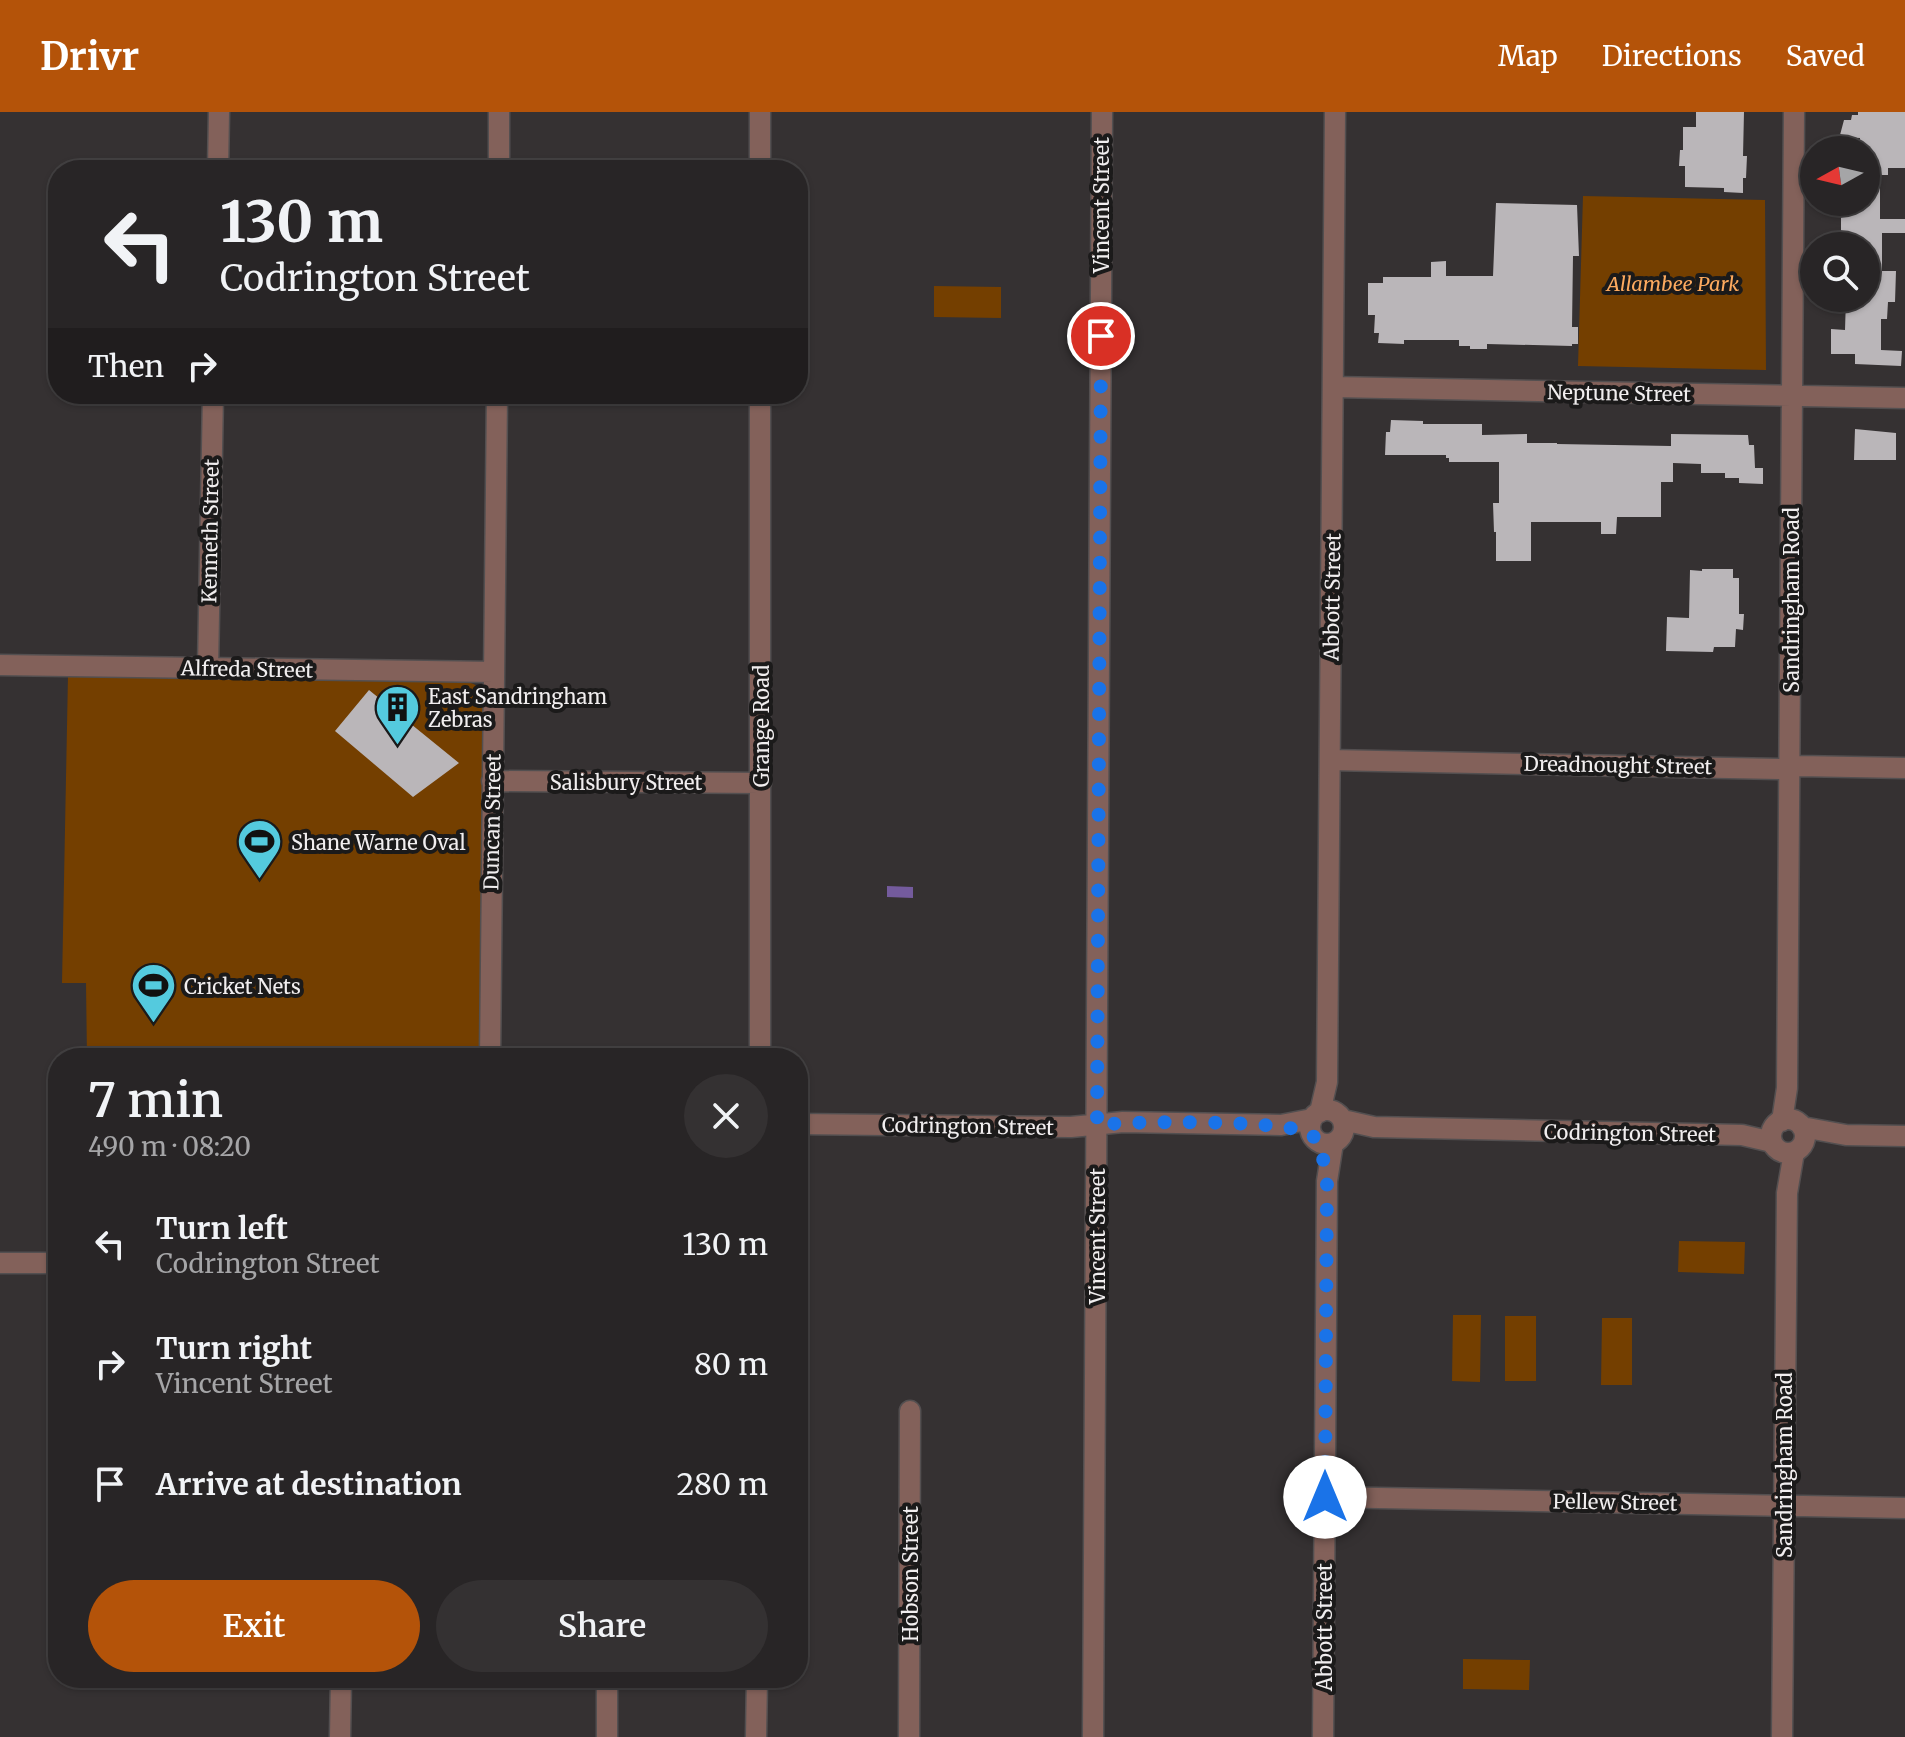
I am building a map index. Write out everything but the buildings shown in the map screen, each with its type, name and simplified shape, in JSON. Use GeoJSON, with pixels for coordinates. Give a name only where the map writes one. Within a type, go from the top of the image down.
{"type":"FeatureCollection","features":[{"type":"Feature","properties":{"kind":"street"},"geometry":{"type":"LineString","coordinates":[[218,160],[219,112]]}},
{"type":"Feature","properties":{"kind":"street"},"geometry":{"type":"LineString","coordinates":[[499,112],[499,160]]}},
{"type":"Feature","properties":{"kind":"street"},"geometry":{"type":"LineString","coordinates":[[760,112],[760,160]]}},
{"type":"Feature","properties":{"kind":"street","name":"Vincent Street"},"geometry":{"type":"LineString","coordinates":[[1093,1737],[1102,112]]}},
{"type":"Feature","properties":{"kind":"street","name":"Abbott Street"},"geometry":{"type":"LineString","coordinates":[[1323,1737],[1335,112]]}},
{"type":"Feature","properties":{"kind":"street","name":"Sandringham Road"},"geometry":{"type":"LineString","coordinates":[[1782,1737],[1794,112]]}},
{"type":"Feature","properties":{"kind":"street","name":"Neptune Street"},"geometry":{"type":"LineString","coordinates":[[1333,387],[1905,398]]}},
{"type":"Feature","properties":{"kind":"street","name":"Kenneth Street"},"geometry":{"type":"LineString","coordinates":[[208,668],[213,404]]}},
{"type":"Feature","properties":{"kind":"street","name":"Duncan Street"},"geometry":{"type":"LineString","coordinates":[[490,1048],[497,404]]}},
{"type":"Feature","properties":{"kind":"street","name":"Grange Road"},"geometry":{"type":"LineString","coordinates":[[760,404],[760,1048]]}},
{"type":"Feature","properties":{"kind":"street","name":"Alfreda Street"},"geometry":{"type":"LineString","coordinates":[[0,665],[494,672]]}},
{"type":"Feature","properties":{"kind":"street","name":"Dreadnought Street"},"geometry":{"type":"LineString","coordinates":[[1330,760],[1779,769],[1905,768]]}},
{"type":"Feature","properties":{"kind":"street","name":"Salisbury Street"},"geometry":{"type":"LineString","coordinates":[[492,781],[761,783]]}},
{"type":"Feature","properties":{"kind":"street","name":"Codrington Street"},"geometry":{"type":"LineString","coordinates":[[808,1124],[1049,1127],[1123,1122],[1905,1136]]}},
{"type":"Feature","properties":{"kind":"street"},"geometry":{"type":"LineString","coordinates":[[0,1263],[48,1263]]}},
{"type":"Feature","properties":{"kind":"street","name":"Hobson Street"},"geometry":{"type":"LineString","coordinates":[[909,1737],[910,1411]]}},
{"type":"Feature","properties":{"kind":"street","name":"Pellew Street"},"geometry":{"type":"LineString","coordinates":[[1325,1497],[1905,1508]]}},
{"type":"Feature","properties":{"kind":"street"},"geometry":{"type":"LineString","coordinates":[[340,1737],[341,1688]]}},
{"type":"Feature","properties":{"kind":"street"},"geometry":{"type":"LineString","coordinates":[[607,1688],[607,1737]]}},
{"type":"Feature","properties":{"kind":"street"},"geometry":{"type":"LineString","coordinates":[[756,1737],[757,1688]]}},
{"type":"Feature","properties":{"kind":"green space","name":"Allambee Park"},"geometry":{"type":"Polygon","coordinates":[[[1583,196],[1765,200],[1766,370],[1578,366],[1583,196]]]}},
{"type":"Feature","properties":{"kind":"green space"},"geometry":{"type":"Polygon","coordinates":[[[934,286],[1001,287],[1001,318],[934,317],[934,286]]]}},
{"type":"Feature","properties":{"kind":"green space","name":"Shane Warne Oval"},"geometry":{"type":"Polygon","coordinates":[[[68,675],[467,682],[481,691],[484,702],[480,1048],[87,1048],[86,983],[62,983],[68,675]]]}},
{"type":"Feature","properties":{"kind":"green space"},"geometry":{"type":"Polygon","coordinates":[[[1679,1241],[1745,1242],[1744,1274],[1678,1272],[1679,1241]]]}},
{"type":"Feature","properties":{"kind":"green space"},"geometry":{"type":"Polygon","coordinates":[[[1453,1315],[1481,1315],[1480,1382],[1452,1381],[1453,1315]]]}},
{"type":"Feature","properties":{"kind":"green space"},"geometry":{"type":"Polygon","coordinates":[[[1505,1316],[1536,1316],[1536,1381],[1505,1381],[1505,1316]]]}},
{"type":"Feature","properties":{"kind":"green space"},"geometry":{"type":"Polygon","coordinates":[[[1602,1318],[1632,1318],[1632,1385],[1601,1385],[1602,1318]]]}},
{"type":"Feature","properties":{"kind":"green space"},"geometry":{"type":"Polygon","coordinates":[[[1463,1659],[1530,1660],[1529,1690],[1463,1689],[1463,1659]]]}},
{"type":"Feature","properties":{"kind":"shaded area"},"geometry":{"type":"Polygon","coordinates":[[[887,886],[913,887],[913,898],[887,897],[887,886]]]}},
{"type":"Feature","properties":{"kind":"place","name":"East Sandringham Zebras"},"geometry":{"type":"Point","coordinates":[397,747]}},
{"type":"Feature","properties":{"kind":"place","name":"Shane Warne Oval"},"geometry":{"type":"Point","coordinates":[260,881]}},
{"type":"Feature","properties":{"kind":"place","name":"Cricket Nets"},"geometry":{"type":"Point","coordinates":[153,1025]}},
{"type":"Feature","properties":{"kind":"route"},"geometry":{"type":"LineString","coordinates":[[1101,336],[1097,1125],[1123,1122],[1281,1125],[1311,1133],[1318,1142],[1327,1181],[1325,1497]]}}]}
